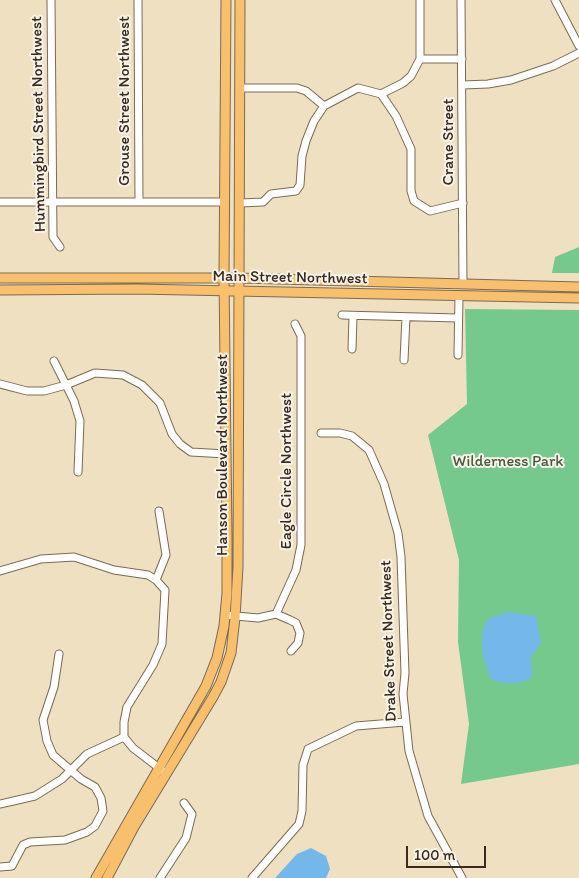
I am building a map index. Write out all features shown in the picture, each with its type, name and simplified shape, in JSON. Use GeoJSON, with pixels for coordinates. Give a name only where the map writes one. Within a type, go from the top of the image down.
{"type":"FeatureCollection","features":[{"type":"Feature","properties":{"kind":"main road","name":"Hanson Boulevard Northwest"},"geometry":{"type":"LineString","coordinates":[[96,878],[206,686],[217,658],[225,615],[227,534],[224,291],[226,0]]}},
{"type":"Feature","properties":{"kind":"main road","name":"Hanson Boulevard Northwest"},"geometry":{"type":"LineString","coordinates":[[107,878],[134,827],[221,682],[230,652],[235,618],[238,567],[240,0]]}},
{"type":"Feature","properties":{"kind":"main road","name":"Main Street Northwest"},"geometry":{"type":"LineString","coordinates":[[0,278],[239,278],[579,287]]}},
{"type":"Feature","properties":{"kind":"main road","name":"Main Street Northwest"},"geometry":{"type":"LineString","coordinates":[[0,290],[137,288],[239,292],[579,298]]}},
{"type":"Feature","properties":{"kind":"street","name":"Hummingbird Street Northwest"},"geometry":{"type":"LineString","coordinates":[[51,0],[53,237],[60,247]]}},
{"type":"Feature","properties":{"kind":"street","name":"Grouse Street Northwest"},"geometry":{"type":"LineString","coordinates":[[138,0],[139,202]]}},
{"type":"Feature","properties":{"kind":"street"},"geometry":{"type":"LineString","coordinates":[[240,202],[263,202],[271,194],[296,191],[300,185],[302,156],[306,142],[314,121],[324,106],[351,89],[358,88],[382,94],[403,83],[411,76],[420,59],[420,0]]}},
{"type":"Feature","properties":{"kind":"street","name":"Crane Street"},"geometry":{"type":"LineString","coordinates":[[461,0],[463,284]]}},
{"type":"Feature","properties":{"kind":"street"},"geometry":{"type":"LineString","coordinates":[[555,0],[579,46]]}},
{"type":"Feature","properties":{"kind":"street"},"geometry":{"type":"LineString","coordinates":[[463,85],[488,84],[511,80],[553,66],[579,53]]}},
{"type":"Feature","properties":{"kind":"street"},"geometry":{"type":"LineString","coordinates":[[420,59],[462,59]]}},
{"type":"Feature","properties":{"kind":"street"},"geometry":{"type":"LineString","coordinates":[[240,88],[297,88],[306,91],[324,106]]}},
{"type":"Feature","properties":{"kind":"street"},"geometry":{"type":"LineString","coordinates":[[382,94],[396,116],[410,149],[411,192],[414,201],[430,211],[463,204]]}},
{"type":"Feature","properties":{"kind":"street"},"geometry":{"type":"LineString","coordinates":[[0,202],[224,202]]}},
{"type":"Feature","properties":{"kind":"street"},"geometry":{"type":"LineString","coordinates":[[458,355],[459,296]]}},
{"type":"Feature","properties":{"kind":"street"},"geometry":{"type":"LineString","coordinates":[[342,316],[458,318]]}},
{"type":"Feature","properties":{"kind":"street"},"geometry":{"type":"LineString","coordinates":[[352,349],[353,316]]}},
{"type":"Feature","properties":{"kind":"street"},"geometry":{"type":"LineString","coordinates":[[404,360],[406,317]]}},
{"type":"Feature","properties":{"kind":"street","name":"Eagle Circle Northwest"},"geometry":{"type":"LineString","coordinates":[[276,614],[296,570],[302,545],[301,336],[295,324]]}},
{"type":"Feature","properties":{"kind":"street"},"geometry":{"type":"LineString","coordinates":[[54,361],[80,421],[78,472]]}},
{"type":"Feature","properties":{"kind":"street"},"geometry":{"type":"LineString","coordinates":[[0,384],[31,391],[44,391],[66,385],[94,373],[115,373],[134,379],[160,403],[172,434],[180,444],[191,452],[226,454]]}},
{"type":"Feature","properties":{"kind":"street","name":"Drake Street Northwest"},"geometry":{"type":"LineString","coordinates":[[321,433],[332,432],[352,436],[369,450],[391,504],[401,557],[405,722],[409,751],[428,816],[462,878]]}},
{"type":"Feature","properties":{"kind":"street"},"geometry":{"type":"LineString","coordinates":[[156,580],[166,555],[159,511]]}},
{"type":"Feature","properties":{"kind":"street"},"geometry":{"type":"LineString","coordinates":[[0,571],[41,559],[74,557],[114,570],[148,575],[156,580],[165,590],[162,644],[153,665],[127,707],[124,737],[141,756],[167,774]]}},
{"type":"Feature","properties":{"kind":"street"},"geometry":{"type":"LineString","coordinates":[[225,615],[235,618],[258,618],[276,614],[296,623],[299,627],[300,638],[291,651]]}},
{"type":"Feature","properties":{"kind":"street"},"geometry":{"type":"LineString","coordinates":[[0,867],[12,866],[23,845],[30,842],[76,838],[94,826],[103,811],[101,798],[95,787],[81,780],[49,748],[43,720],[54,687],[59,654]]}},
{"type":"Feature","properties":{"kind":"street"},"geometry":{"type":"LineString","coordinates":[[252,878],[299,824],[302,811],[303,765],[308,749],[356,726],[405,722]]}},
{"type":"Feature","properties":{"kind":"street"},"geometry":{"type":"LineString","coordinates":[[0,804],[35,796],[57,783],[70,769],[96,749],[124,737]]}},
{"type":"Feature","properties":{"kind":"street"},"geometry":{"type":"LineString","coordinates":[[160,878],[176,855],[188,830],[192,814],[184,803]]}},
{"type":"Feature","properties":{"kind":"green space"},"geometry":{"type":"Polygon","coordinates":[[[579,247],[579,273],[552,273],[555,257],[579,247]]]}},
{"type":"Feature","properties":{"kind":"green space","name":"Wilderness Park"},"geometry":{"type":"Polygon","coordinates":[[[465,309],[579,310],[579,764],[461,784],[469,724],[458,642],[459,560],[428,435],[467,404],[465,309]]]}},
{"type":"Feature","properties":{"kind":"water"},"geometry":{"type":"Polygon","coordinates":[[[508,612],[536,616],[541,644],[531,656],[532,678],[518,683],[494,681],[490,677],[483,656],[483,630],[488,619],[508,612]]]}},
{"type":"Feature","properties":{"kind":"water"},"geometry":{"type":"Polygon","coordinates":[[[311,848],[326,856],[330,869],[326,878],[275,878],[297,854],[311,848]]]}}]}
